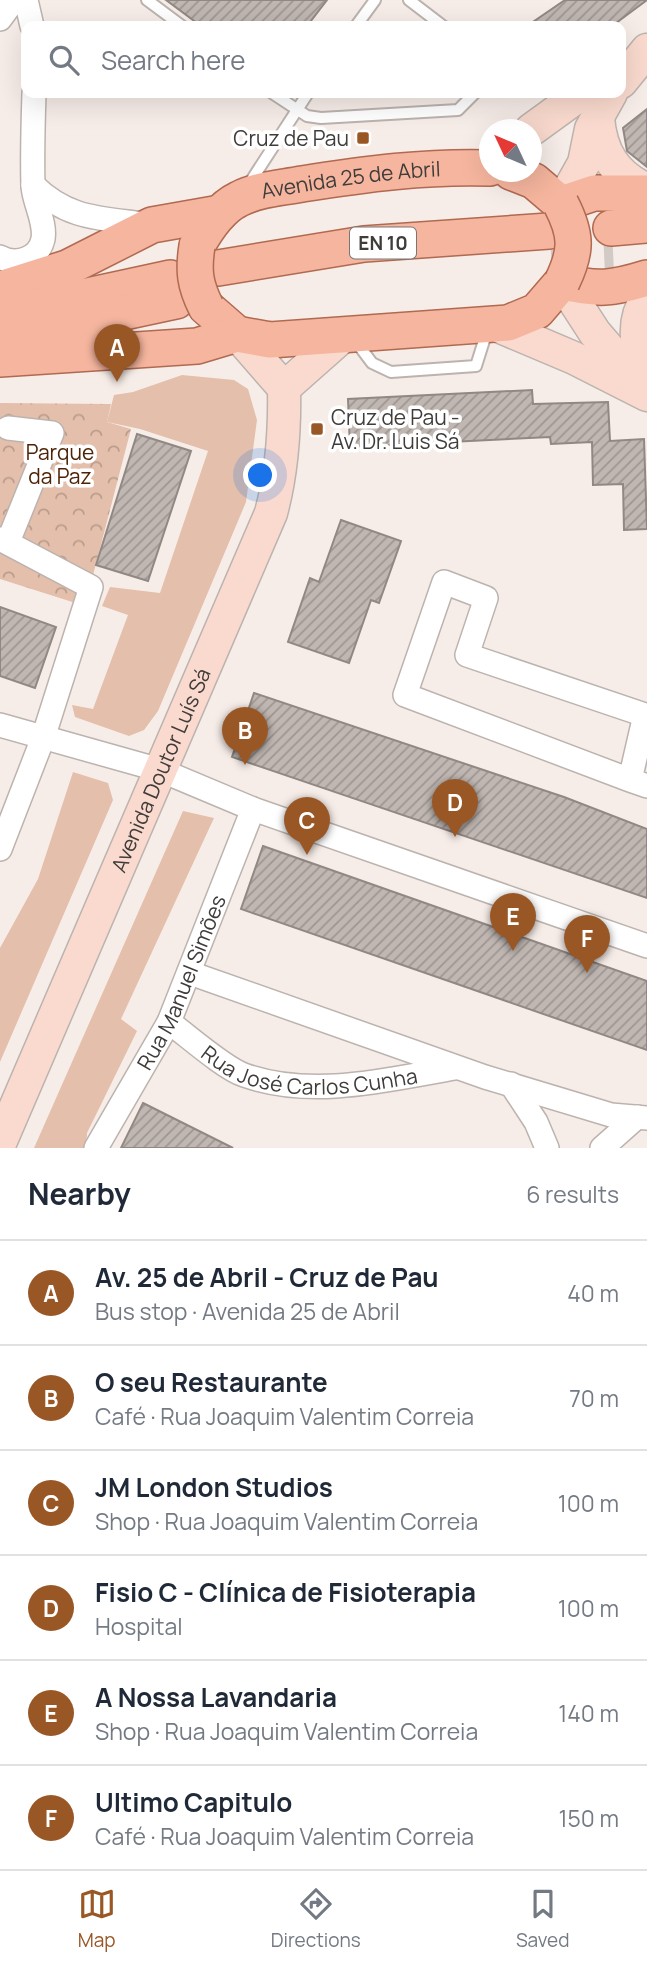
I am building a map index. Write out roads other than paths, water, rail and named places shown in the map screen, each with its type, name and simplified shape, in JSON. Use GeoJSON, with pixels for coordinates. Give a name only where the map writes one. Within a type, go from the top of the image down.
{"type":"FeatureCollection","features":[{"type":"Feature","properties":{"kind":"main road","name":"Avenida 25 de Abril"},"geometry":{"type":"LineString","coordinates":[[0,289],[67,268],[152,225],[226,208],[267,190],[367,173],[479,168]]}},
{"type":"Feature","properties":{"kind":"main road","name":"EN 10"},"geometry":{"type":"LineString","coordinates":[[534,182],[556,243],[595,290],[611,289],[647,278]]}},
{"type":"Feature","properties":{"kind":"main road","name":"EN 10"},"geometry":{"type":"LineString","coordinates":[[0,314],[199,282],[556,243],[594,193],[647,191]]}},
{"type":"Feature","properties":{"kind":"main road"},"geometry":{"type":"LineString","coordinates":[[226,208],[199,282],[237,334]]}},
{"type":"Feature","properties":{"kind":"main road"},"geometry":{"type":"LineString","coordinates":[[624,242],[647,225]]}},
{"type":"Feature","properties":{"kind":"main road"},"geometry":{"type":"LineString","coordinates":[[0,359],[197,346],[237,334],[270,341],[492,325],[537,311],[552,298],[556,243]]}},
{"type":"Feature","properties":{"kind":"main road","name":"EN 10"},"geometry":{"type":"LineString","coordinates":[[0,339],[199,282]]}},
{"type":"Feature","properties":{"kind":"street"},"geometry":{"type":"LineString","coordinates":[[0,19],[14,0]]}},
{"type":"Feature","properties":{"kind":"street"},"geometry":{"type":"LineString","coordinates":[[26,0],[31,21]]}},
{"type":"Feature","properties":{"kind":"street"},"geometry":{"type":"LineString","coordinates":[[626,59],[647,42]]}},
{"type":"Feature","properties":{"kind":"street"},"geometry":{"type":"LineString","coordinates":[[626,76],[647,50]]}},
{"type":"Feature","properties":{"kind":"street"},"geometry":{"type":"LineString","coordinates":[[0,257],[7,261],[23,260],[38,251],[42,243],[43,227],[33,185],[34,98]]}},
{"type":"Feature","properties":{"kind":"street"},"geometry":{"type":"LineString","coordinates":[[542,125],[597,101]]}},
{"type":"Feature","properties":{"kind":"street"},"geometry":{"type":"LineString","coordinates":[[597,101],[603,149],[609,161],[627,179],[647,191]]}},
{"type":"Feature","properties":{"kind":"street"},"geometry":{"type":"LineString","coordinates":[[597,101],[584,163],[556,243],[595,333],[647,394]]}},
{"type":"Feature","properties":{"kind":"street"},"geometry":{"type":"LineString","coordinates":[[446,168],[479,156]]}},
{"type":"Feature","properties":{"kind":"street"},"geometry":{"type":"LineString","coordinates":[[33,185],[46,198],[70,212],[152,225]]}},
{"type":"Feature","properties":{"kind":"street"},"geometry":{"type":"LineString","coordinates":[[647,298],[636,318],[635,335],[647,384]]}},
{"type":"Feature","properties":{"kind":"street"},"geometry":{"type":"LineString","coordinates":[[492,325],[574,358],[647,394]]}},
{"type":"Feature","properties":{"kind":"street"},"geometry":{"type":"LineString","coordinates":[[237,334],[284,388],[347,334]]}},
{"type":"Feature","properties":{"kind":"street","name":"Avenida Doutor Luís Sá"},"geometry":{"type":"LineString","coordinates":[[0,1143],[271,513],[279,482],[285,429],[284,388]]}},
{"type":"Feature","properties":{"kind":"street"},"geometry":{"type":"LineString","coordinates":[[0,849],[43,738],[91,587],[4,541],[52,433],[8,428]]}},
{"type":"Feature","properties":{"kind":"street"},"geometry":{"type":"LineString","coordinates":[[444,582],[486,598],[467,655],[645,715],[639,783],[405,695],[444,582]]}},
{"type":"Feature","properties":{"kind":"street"},"geometry":{"type":"LineString","coordinates":[[0,725],[160,770],[253,809],[647,946]]}},
{"type":"Feature","properties":{"kind":"street","name":"Rua Manuel Simões"},"geometry":{"type":"LineString","coordinates":[[96,1148],[169,1023],[253,809]]}},
{"type":"Feature","properties":{"kind":"street","name":"Rua José Carlos Cunha"},"geometry":{"type":"LineString","coordinates":[[190,973],[458,1067],[611,1115],[642,1118]]}},
{"type":"Feature","properties":{"kind":"street","name":"Rua José Carlos Cunha"},"geometry":{"type":"LineString","coordinates":[[169,1023],[242,1074],[311,1087],[374,1082],[458,1067]]}},
{"type":"Feature","properties":{"kind":"street"},"geometry":{"type":"LineString","coordinates":[[511,1084],[536,1122],[547,1148]]}},
{"type":"Feature","properties":{"kind":"street"},"geometry":{"type":"LineString","coordinates":[[603,1148],[642,1118]]}},
{"type":"Feature","properties":{"kind":"lane"},"geometry":{"type":"LineString","coordinates":[[147,0],[175,21]]}},
{"type":"Feature","properties":{"kind":"lane"},"geometry":{"type":"LineString","coordinates":[[360,21],[375,0]]}},
{"type":"Feature","properties":{"kind":"lane"},"geometry":{"type":"LineString","coordinates":[[410,0],[437,21]]}},
{"type":"Feature","properties":{"kind":"lane"},"geometry":{"type":"LineString","coordinates":[[279,98],[296,110],[321,118],[458,110],[470,98]]}},
{"type":"Feature","properties":{"kind":"lane"},"geometry":{"type":"LineString","coordinates":[[226,208],[253,180],[304,98]]}},
{"type":"Feature","properties":{"kind":"tunnel"},"geometry":{"type":"LineString","coordinates":[[551,254],[613,251]]}},
{"type":"Feature","properties":{"kind":"tunnel"},"geometry":{"type":"LineString","coordinates":[[176,301],[225,289]]}},
{"type":"Feature","properties":{"kind":"place","name":"Cruz de Pau"},"geometry":{"type":"Point","coordinates":[363,138]}},
{"type":"Feature","properties":{"kind":"place","name":"Av. 25 de Abril - Cruz de Pau"},"geometry":{"type":"Point","coordinates":[117,382]}},
{"type":"Feature","properties":{"kind":"place","name":"Cruz de Pau - Av. Dr. Luis Sá"},"geometry":{"type":"Point","coordinates":[317,429]}},
{"type":"Feature","properties":{"kind":"place","name":"O seu Restaurante"},"geometry":{"type":"Point","coordinates":[245,765]}},
{"type":"Feature","properties":{"kind":"place","name":"Fisio C - Clínica de Fisioterapia"},"geometry":{"type":"Point","coordinates":[455,837]}},
{"type":"Feature","properties":{"kind":"place","name":"JM London Studios"},"geometry":{"type":"Point","coordinates":[307,855]}},
{"type":"Feature","properties":{"kind":"place","name":"A Nossa Lavandaria"},"geometry":{"type":"Point","coordinates":[513,951]}},
{"type":"Feature","properties":{"kind":"place","name":"Ultimo Capitulo"},"geometry":{"type":"Point","coordinates":[587,973]}},
{"type":"Feature","properties":{"kind":"park label","name":"Parque da Paz"},"geometry":{"type":"Point","coordinates":[60,464]}}]}
